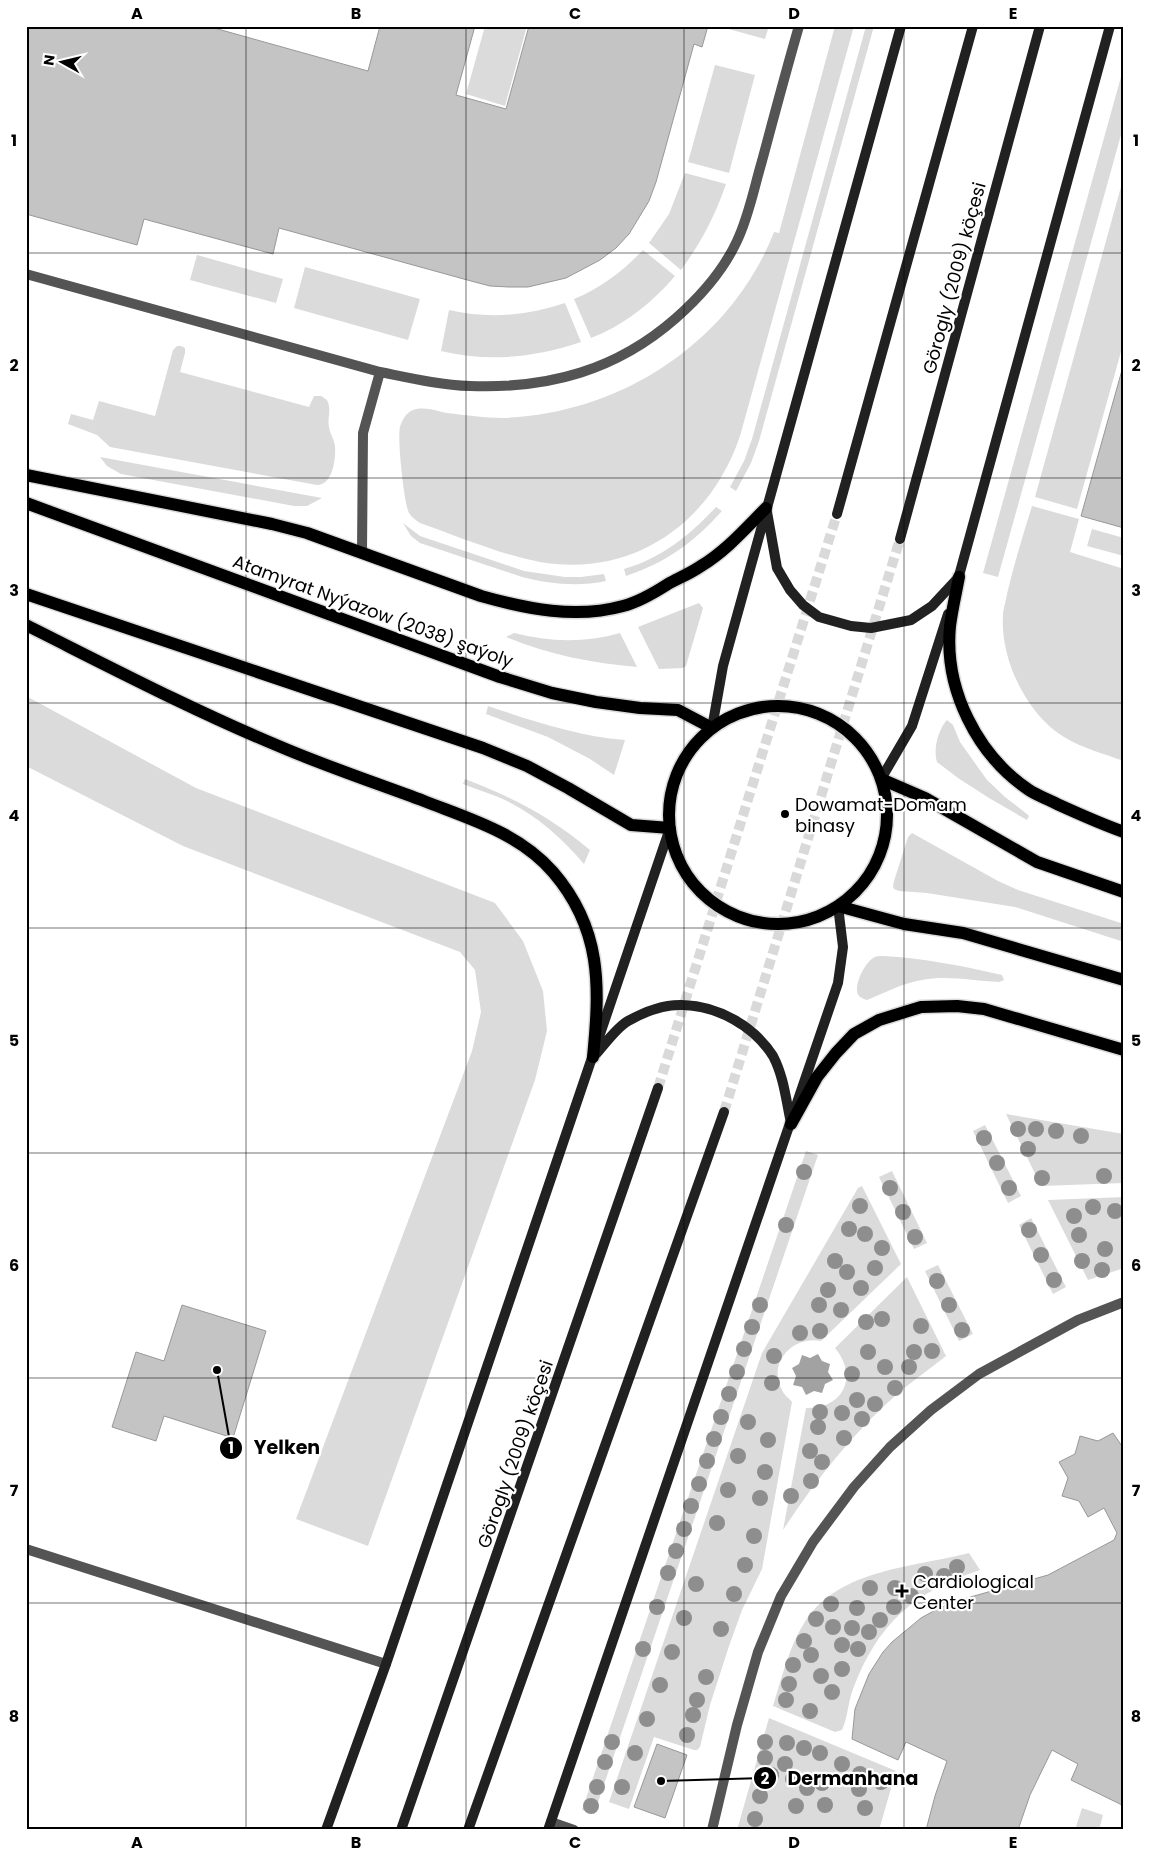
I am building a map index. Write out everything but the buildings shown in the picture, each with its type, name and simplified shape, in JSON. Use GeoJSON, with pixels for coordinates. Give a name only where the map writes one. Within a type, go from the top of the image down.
{"type":"FeatureCollection","features":[{"type":"Feature","properties":{"kind":"main road"},"geometry":{"type":"LineString","coordinates":[[712,728],[723,666],[901,26]]}},
{"type":"Feature","properties":{"kind":"main road"},"geometry":{"type":"LineString","coordinates":[[836,514],[973,26]]}},
{"type":"Feature","properties":{"kind":"main road","name":"Görogly (2009) köçesi"},"geometry":{"type":"LineString","coordinates":[[900,539],[1040,26]]}},
{"type":"Feature","properties":{"kind":"main road"},"geometry":{"type":"LineString","coordinates":[[881,779],[912,726],[959,577],[1110,26]]}},
{"type":"Feature","properties":{"kind":"main road"},"geometry":{"type":"LineString","coordinates":[[26,475],[272,524],[308,533],[509,604],[540,610],[578,612],[624,606],[646,597],[702,566],[731,542],[766,508]]}},
{"type":"Feature","properties":{"kind":"main road","name":"Atamyrat Nyýazow (2038) şaýoly"},"geometry":{"type":"LineString","coordinates":[[26,503],[500,677],[552,693],[596,702],[640,708],[678,710],[712,728]]}},
{"type":"Feature","properties":{"kind":"main road"},"geometry":{"type":"LineString","coordinates":[[766,508],[777,568],[790,590],[803,605],[819,617],[851,626],[871,628],[910,620],[932,606],[959,577]]}},
{"type":"Feature","properties":{"kind":"main road"},"geometry":{"type":"LineString","coordinates":[[959,577],[950,626],[950,656],[954,683],[965,712],[986,749],[1005,771],[1030,791],[1124,832]]}},
{"type":"Feature","properties":{"kind":"main road"},"geometry":{"type":"LineString","coordinates":[[26,594],[483,748],[527,766],[631,825],[670,828]]}},
{"type":"Feature","properties":{"kind":"main road"},"geometry":{"type":"LineString","coordinates":[[26,625],[184,704],[282,748],[499,830],[537,855],[566,888],[585,921],[592,944],[597,1011],[593,1057]]}},
{"type":"Feature","properties":{"kind":"main road"},"geometry":{"type":"LineString","coordinates":[[775,706],[809,710],[826,716],[854,736],[874,763],[881,779],[886,797],[886,832],[874,867],[852,895],[822,915],[786,924],[768,924],[732,915],[702,894],[680,864],[670,828],[669,810],[672,791],[678,773],[686,756],[698,741],[712,728],[742,712],[775,706]]}},
{"type":"Feature","properties":{"kind":"main road"},"geometry":{"type":"LineString","coordinates":[[881,779],[925,798],[1037,862],[1124,892]]}},
{"type":"Feature","properties":{"kind":"main road"},"geometry":{"type":"LineString","coordinates":[[326,1830],[386,1664],[670,828]]}},
{"type":"Feature","properties":{"kind":"main road"},"geometry":{"type":"LineString","coordinates":[[838,906],[904,924],[963,933],[1124,980]]}},
{"type":"Feature","properties":{"kind":"main road"},"geometry":{"type":"LineString","coordinates":[[550,1826],[838,982],[843,947],[838,906]]}},
{"type":"Feature","properties":{"kind":"main road"},"geometry":{"type":"LineString","coordinates":[[593,1057],[626,1022],[647,1012],[663,1007],[682,1005],[708,1009],[730,1017],[745,1026],[760,1039],[772,1056],[783,1080],[791,1124]]}},
{"type":"Feature","properties":{"kind":"main road"},"geometry":{"type":"LineString","coordinates":[[791,1124],[817,1077],[836,1052],[854,1034],[879,1020],[921,1007],[957,1006],[984,1009],[1124,1050]]}},
{"type":"Feature","properties":{"kind":"main road","name":"Görogly (2009) köçesi"},"geometry":{"type":"LineString","coordinates":[[402,1830],[658,1088]]}},
{"type":"Feature","properties":{"kind":"main road"},"geometry":{"type":"LineString","coordinates":[[468,1830],[724,1112]]}},
{"type":"Feature","properties":{"kind":"lane"},"geometry":{"type":"LineString","coordinates":[[26,274],[380,372],[425,381],[468,386],[498,386],[558,379],[611,362],[640,345],[691,305],[726,262],[745,223],[799,26]]}},
{"type":"Feature","properties":{"kind":"lane"},"geometry":{"type":"LineString","coordinates":[[362,552],[363,433],[380,372]]}},
{"type":"Feature","properties":{"kind":"lane"},"geometry":{"type":"LineString","coordinates":[[712,1830],[736,1725],[758,1652],[781,1596],[813,1542],[854,1487],[890,1447],[931,1410],[978,1374],[1078,1320],[1124,1302]]}},
{"type":"Feature","properties":{"kind":"lane"},"geometry":{"type":"LineString","coordinates":[[26,1549],[386,1664]]}},
{"type":"Feature","properties":{"kind":"lane"},"geometry":{"type":"LineString","coordinates":[[550,1826],[574,1830]]}},
{"type":"Feature","properties":{"kind":"shaded area"},"geometry":{"type":"Polygon","coordinates":[[[485,26],[527,26],[505,106],[466,94],[485,26]]]}},
{"type":"Feature","properties":{"kind":"shaded area"},"geometry":{"type":"Polygon","coordinates":[[[725,26],[769,26],[765,39],[725,28],[725,26]]]}},
{"type":"Feature","properties":{"kind":"shaded area"},"geometry":{"type":"Polygon","coordinates":[[[835,26],[854,26],[740,436],[727,467],[710,495],[688,518],[664,538],[637,552],[606,561],[574,565],[540,562],[510,555],[420,523],[413,518],[409,513],[405,497],[399,443],[401,424],[411,411],[426,409],[447,413],[503,418],[547,413],[589,403],[629,386],[667,365],[700,338],[730,307],[755,271],[774,232],[779,233],[835,26]]]}},
{"type":"Feature","properties":{"kind":"shaded area"},"geometry":{"type":"Polygon","coordinates":[[[866,26],[874,26],[759,441],[751,463],[736,491],[730,487],[744,461],[752,439],[866,26]]]}},
{"type":"Feature","properties":{"kind":"shaded area"},"geometry":{"type":"Polygon","coordinates":[[[715,65],[755,75],[729,173],[688,162],[715,65]]]}},
{"type":"Feature","properties":{"kind":"shaded area"},"geometry":{"type":"Polygon","coordinates":[[[1124,66],[1124,124],[998,577],[983,573],[1124,66]]]}},
{"type":"Feature","properties":{"kind":"shaded area"},"geometry":{"type":"Polygon","coordinates":[[[685,173],[726,184],[707,229],[681,270],[649,243],[669,214],[685,173]]]}},
{"type":"Feature","properties":{"kind":"shaded area"},"geometry":{"type":"Polygon","coordinates":[[[1124,176],[1124,341],[1077,509],[1035,497],[1124,176]]]}},
{"type":"Feature","properties":{"kind":"shaded area"},"geometry":{"type":"Polygon","coordinates":[[[643,250],[675,276],[637,312],[615,327],[591,338],[574,299],[593,290],[611,278],[643,250]]]}},
{"type":"Feature","properties":{"kind":"shaded area"},"geometry":{"type":"Polygon","coordinates":[[[197,255],[283,279],[276,303],[190,280],[197,255]]]}},
{"type":"Feature","properties":{"kind":"shaded area"},"geometry":{"type":"Polygon","coordinates":[[[305,267],[420,299],[408,340],[294,308],[305,267]]]}},
{"type":"Feature","properties":{"kind":"shaded area"},"geometry":{"type":"Polygon","coordinates":[[[565,303],[581,342],[544,352],[510,357],[475,357],[441,351],[449,310],[478,315],[507,315],[536,311],[565,303]]]}},
{"type":"Feature","properties":{"kind":"shaded area"},"geometry":{"type":"Polygon","coordinates":[[[177,346],[185,348],[180,372],[309,407],[314,396],[321,396],[327,400],[329,427],[335,451],[334,464],[327,481],[317,485],[110,447],[97,435],[68,424],[71,414],[93,420],[99,401],[155,416],[173,350],[177,346]]]}},
{"type":"Feature","properties":{"kind":"shaded area"},"geometry":{"type":"Polygon","coordinates":[[[100,457],[322,498],[307,506],[294,506],[121,474],[107,466],[100,457]]]}},
{"type":"Feature","properties":{"kind":"shaded area"},"geometry":{"type":"Polygon","coordinates":[[[1032,506],[1079,519],[1070,552],[1124,569],[1124,761],[1093,751],[1064,737],[1051,727],[1038,715],[1028,700],[1018,684],[1011,667],[1003,633],[1003,613],[1032,506]]]}},
{"type":"Feature","properties":{"kind":"shaded area"},"geometry":{"type":"Polygon","coordinates":[[[716,507],[722,511],[690,542],[667,558],[626,576],[624,569],[651,559],[663,552],[696,527],[716,507]]]}},
{"type":"Feature","properties":{"kind":"shaded area"},"geometry":{"type":"Polygon","coordinates":[[[403,523],[420,536],[524,571],[565,577],[604,574],[606,581],[564,584],[522,577],[420,543],[411,536],[403,523]]]}},
{"type":"Feature","properties":{"kind":"shaded area"},"geometry":{"type":"Polygon","coordinates":[[[1092,529],[1124,538],[1124,556],[1087,546],[1092,529]]]}},
{"type":"Feature","properties":{"kind":"shaded area"},"geometry":{"type":"Polygon","coordinates":[[[699,603],[703,608],[686,666],[683,668],[659,669],[638,627],[699,603]]]}},
{"type":"Feature","properties":{"kind":"shaded area"},"geometry":{"type":"Polygon","coordinates":[[[514,633],[554,640],[580,640],[620,633],[637,667],[570,657],[538,649],[506,637],[514,633]]]}},
{"type":"Feature","properties":{"kind":"shaded area"},"geometry":{"type":"Polygon","coordinates":[[[26,696],[196,788],[495,903],[523,941],[543,991],[547,1031],[535,1080],[368,1546],[296,1519],[472,1051],[481,1012],[475,970],[460,952],[183,846],[26,766],[26,696]]]}},
{"type":"Feature","properties":{"kind":"shaded area"},"geometry":{"type":"Polygon","coordinates":[[[488,706],[572,731],[625,740],[614,775],[590,759],[548,737],[486,714],[488,706]]]}},
{"type":"Feature","properties":{"kind":"shaded area"},"geometry":{"type":"Polygon","coordinates":[[[947,720],[953,725],[960,742],[987,780],[1029,816],[1027,820],[989,798],[937,762],[937,740],[947,720]]]}},
{"type":"Feature","properties":{"kind":"shaded area"},"geometry":{"type":"Polygon","coordinates":[[[465,779],[515,801],[560,827],[590,850],[584,864],[567,845],[539,821],[507,801],[463,784],[465,779]]]}},
{"type":"Feature","properties":{"kind":"shaded area"},"geometry":{"type":"Polygon","coordinates":[[[912,833],[998,881],[1018,890],[1124,924],[1124,942],[1015,907],[894,889],[894,881],[908,837],[912,833]]]}},
{"type":"Feature","properties":{"kind":"shaded area"},"geometry":{"type":"Polygon","coordinates":[[[876,956],[958,966],[1002,975],[1004,980],[999,982],[951,978],[915,981],[867,1000],[862,998],[857,992],[857,987],[864,969],[871,959],[876,956]]]}},
{"type":"Feature","properties":{"kind":"shaded area"},"geometry":{"type":"Polygon","coordinates":[[[1006,1114],[1124,1134],[1124,1183],[1041,1186],[1006,1114]]]}},
{"type":"Feature","properties":{"kind":"shaded area"},"geometry":{"type":"Polygon","coordinates":[[[985,1125],[1021,1196],[1008,1203],[973,1131],[985,1125]]]}},
{"type":"Feature","properties":{"kind":"shaded area"},"geometry":{"type":"Polygon","coordinates":[[[806,1151],[818,1155],[594,1814],[582,1810],[806,1151]]]}},
{"type":"Feature","properties":{"kind":"shaded area"},"geometry":{"type":"Polygon","coordinates":[[[892,1171],[927,1243],[914,1249],[879,1177],[892,1171]]]}},
{"type":"Feature","properties":{"kind":"shaded area"},"geometry":{"type":"Polygon","coordinates":[[[862,1186],[901,1264],[821,1341],[801,1342],[785,1353],[780,1361],[778,1380],[783,1392],[792,1402],[762,1569],[742,1610],[729,1646],[710,1705],[700,1747],[694,1750],[654,1737],[629,1809],[609,1802],[762,1353],[858,1188],[862,1186]]]}},
{"type":"Feature","properties":{"kind":"shaded area"},"geometry":{"type":"Polygon","coordinates":[[[1124,1197],[1124,1268],[1088,1280],[1048,1200],[1124,1197]]]}},
{"type":"Feature","properties":{"kind":"shaded area"},"geometry":{"type":"Polygon","coordinates":[[[1031,1218],[1066,1287],[1053,1294],[1019,1225],[1031,1218]]]}},
{"type":"Feature","properties":{"kind":"shaded area"},"geometry":{"type":"Polygon","coordinates":[[[938,1265],[973,1334],[959,1341],[925,1271],[938,1265]]]}},
{"type":"Feature","properties":{"kind":"shaded area"},"geometry":{"type":"Polygon","coordinates":[[[907,1277],[946,1356],[903,1389],[853,1437],[809,1492],[783,1530],[806,1408],[819,1407],[830,1403],[838,1397],[846,1380],[846,1370],[835,1348],[907,1277]]]}},
{"type":"Feature","properties":{"kind":"shaded area"},"geometry":{"type":"Polygon","coordinates":[[[818,1354],[822,1361],[830,1364],[828,1372],[833,1380],[825,1384],[822,1393],[814,1391],[806,1395],[802,1387],[793,1385],[796,1376],[792,1368],[799,1364],[802,1355],[810,1358],[818,1354]]]}},
{"type":"Feature","properties":{"kind":"shaded area"},"geometry":{"type":"Polygon","coordinates":[[[969,1553],[980,1570],[936,1589],[917,1600],[901,1613],[874,1646],[853,1689],[842,1730],[835,1732],[773,1706],[786,1662],[795,1640],[806,1620],[821,1603],[838,1590],[858,1580],[903,1567],[969,1553]]]}},
{"type":"Feature","properties":{"kind":"shaded area"},"geometry":{"type":"Polygon","coordinates":[[[769,1718],[896,1771],[879,1830],[737,1830],[769,1718]]]}},
{"type":"Feature","properties":{"kind":"shaded area"},"geometry":{"type":"Polygon","coordinates":[[[1082,1808],[1103,1815],[1099,1830],[1075,1830],[1082,1808]]]}},
{"type":"Feature","properties":{"kind":"tunnel"},"geometry":{"type":"LineString","coordinates":[[658,1088],[837,514]]}},
{"type":"Feature","properties":{"kind":"tunnel"},"geometry":{"type":"LineString","coordinates":[[724,1112],[900,539]]}},
{"type":"Feature","properties":{"kind":"place","name":"Dowamat-Domam binasy"},"geometry":{"type":"Point","coordinates":[785,814]}},
{"type":"Feature","properties":{"kind":"place","name":"Yelken"},"geometry":{"type":"Point","coordinates":[217,1370]}},
{"type":"Feature","properties":{"kind":"place","name":"Cardiological Center"},"geometry":{"type":"Point","coordinates":[902,1591]}},
{"type":"Feature","properties":{"kind":"place","name":"Dermanhana"},"geometry":{"type":"Point","coordinates":[661,1781]}}]}
